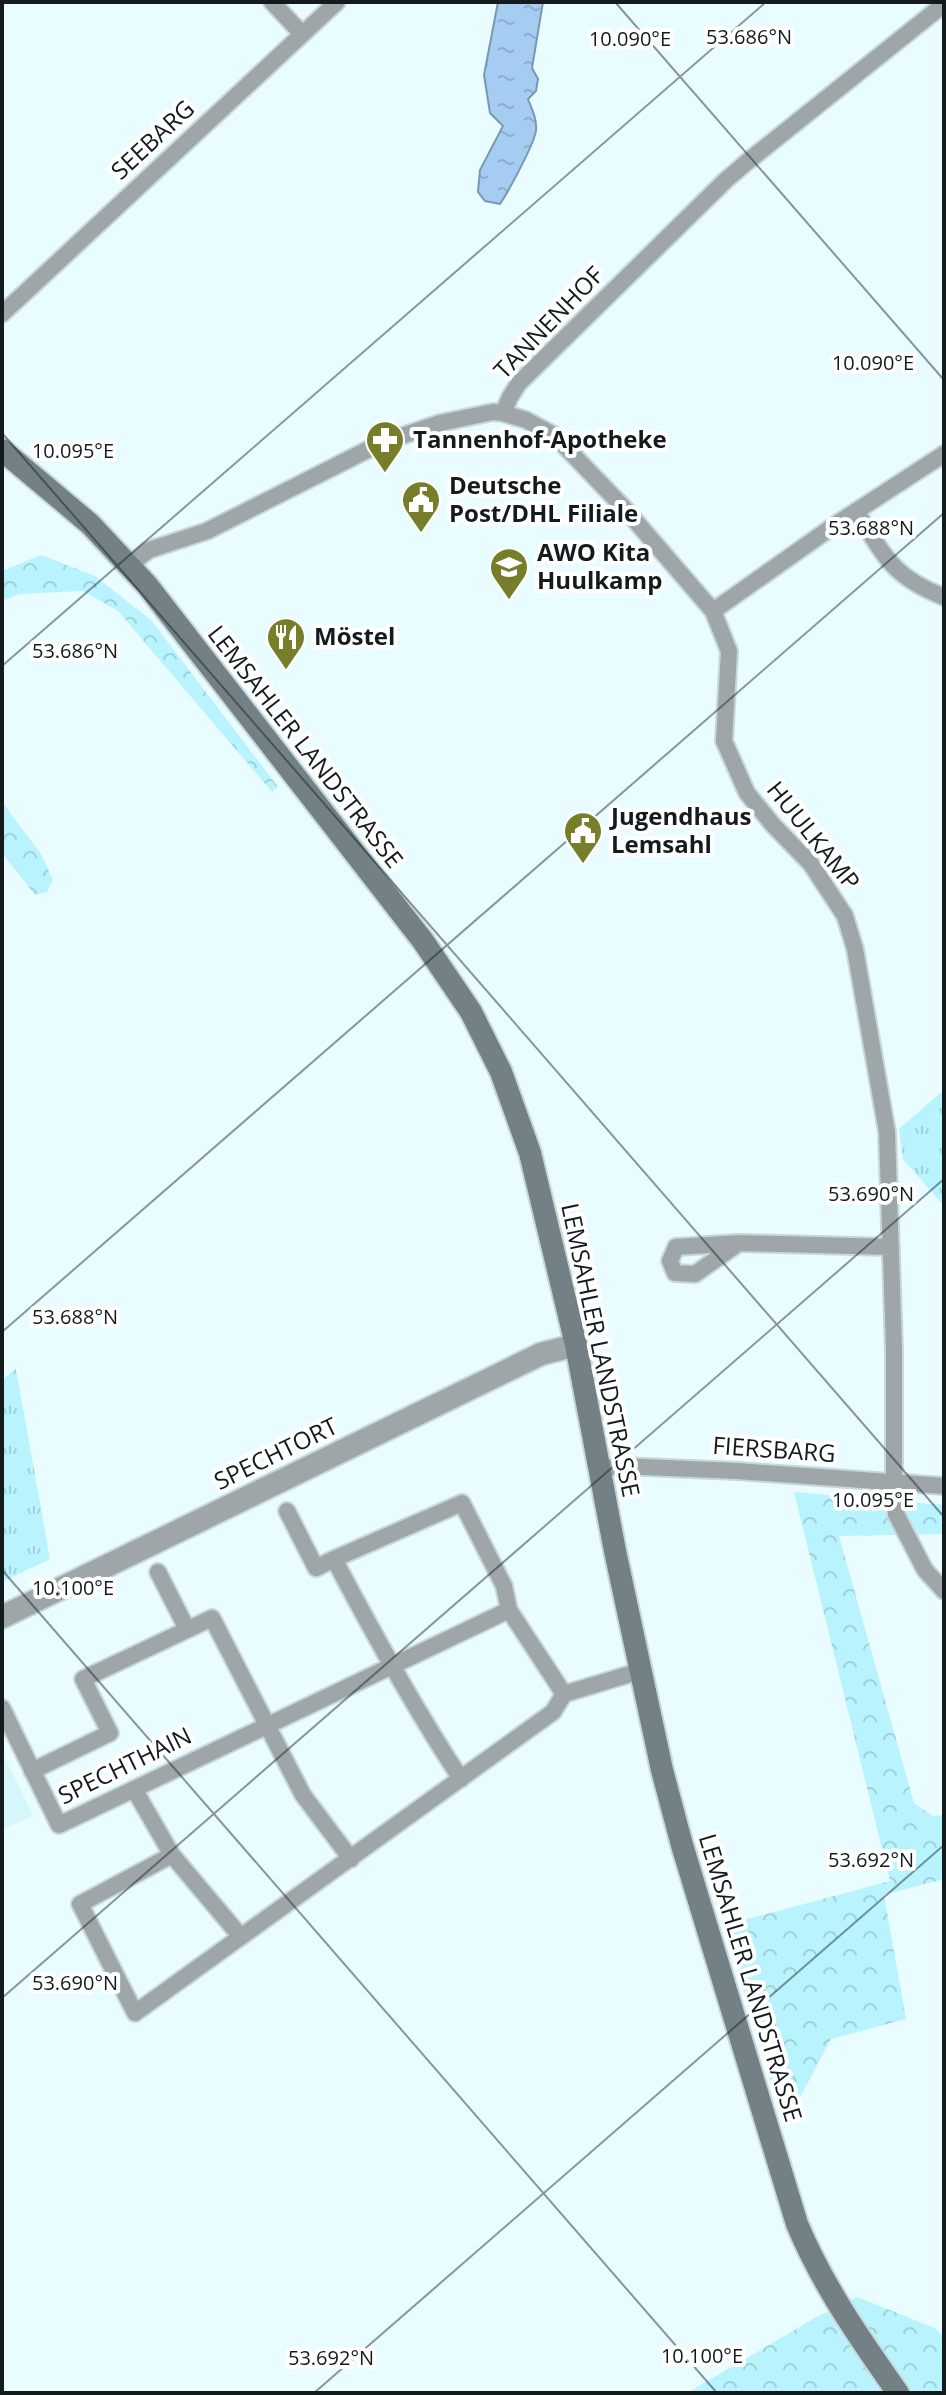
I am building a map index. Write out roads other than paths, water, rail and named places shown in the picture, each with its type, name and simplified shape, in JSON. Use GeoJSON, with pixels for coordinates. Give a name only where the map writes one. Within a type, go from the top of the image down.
{"type":"FeatureCollection","features":[{"type":"Feature","properties":{"kind":"main road","name":"LEMSAHLER LANDSTRASSE"},"geometry":{"type":"LineString","coordinates":[[2,450],[90,524],[129,565],[423,941],[471,1012],[501,1072],[530,1153],[576,1345],[640,1671],[682,1845],[797,2224],[829,2291],[898,2393]]}},
{"type":"Feature","properties":{"kind":"street"},"geometry":{"type":"LineString","coordinates":[[272,2],[302,34]]}},
{"type":"Feature","properties":{"kind":"street","name":"SEEBARG"},"geometry":{"type":"LineString","coordinates":[[2,314],[337,2]]}},
{"type":"Feature","properties":{"kind":"street","name":"TANNENHOF"},"geometry":{"type":"LineString","coordinates":[[129,565],[149,550],[207,531],[381,443],[440,423],[493,412],[503,413],[519,383],[726,180],[944,4]]}},
{"type":"Feature","properties":{"kind":"street","name":"HUULKAMP"},"geometry":{"type":"LineString","coordinates":[[503,413],[526,420],[554,435],[618,500],[713,611],[729,651],[724,741],[747,793],[811,864],[845,916],[855,949],[884,1107],[891,1247],[896,1514],[925,1570],[944,1591]]}},
{"type":"Feature","properties":{"kind":"street"},"geometry":{"type":"LineString","coordinates":[[713,611],[741,589],[944,454]]}},
{"type":"Feature","properties":{"kind":"street"},"geometry":{"type":"LineString","coordinates":[[856,511],[897,571],[913,584],[944,597]]}},
{"type":"Feature","properties":{"kind":"street"},"geometry":{"type":"LineString","coordinates":[[739,1243],[891,1247]]}},
{"type":"Feature","properties":{"kind":"street","name":"SPECHTORT"},"geometry":{"type":"LineString","coordinates":[[2,1617],[541,1354],[576,1345]]}},
{"type":"Feature","properties":{"kind":"street","name":"FIERSBARG"},"geometry":{"type":"LineString","coordinates":[[600,1469],[649,1467],[944,1486]]}},
{"type":"Feature","properties":{"kind":"street"},"geometry":{"type":"LineString","coordinates":[[287,1511],[316,1568],[462,1503],[504,1586],[509,1610],[564,1694]]}},
{"type":"Feature","properties":{"kind":"street"},"geometry":{"type":"LineString","coordinates":[[334,1559],[420,1718],[461,1779]]}},
{"type":"Feature","properties":{"kind":"street"},"geometry":{"type":"LineString","coordinates":[[158,1572],[187,1629]]}},
{"type":"Feature","properties":{"kind":"street","name":"SPECHTHAIN"},"geometry":{"type":"LineString","coordinates":[[2,1708],[59,1825],[509,1610]]}},
{"type":"Feature","properties":{"kind":"street","name":"SPECHTHAIN"},"geometry":{"type":"LineString","coordinates":[[32,1771],[110,1733],[83,1679],[212,1618],[266,1725]]}},
{"type":"Feature","properties":{"kind":"street"},"geometry":{"type":"LineString","coordinates":[[172,1855],[80,1904],[135,2013],[553,1712],[564,1694],[640,1671]]}},
{"type":"Feature","properties":{"kind":"street"},"geometry":{"type":"LineString","coordinates":[[266,1725],[303,1795],[351,1859]]}},
{"type":"Feature","properties":{"kind":"street"},"geometry":{"type":"LineString","coordinates":[[134,1789],[172,1855],[241,1937]]}},
{"type":"Feature","properties":{"kind":"water"},"geometry":{"type":"Polygon","coordinates":[[[498,2],[543,2],[532,68],[538,79],[536,91],[528,99],[536,130],[515,179],[500,204],[485,201],[478,192],[480,170],[503,126],[490,113],[484,75],[498,2]]]}},
{"type":"Feature","properties":{"kind":"place","name":"Tannenhof-Apotheke"},"geometry":{"type":"Point","coordinates":[385,474]}},
{"type":"Feature","properties":{"kind":"place","name":"Deutsche Post/DHL Filiale"},"geometry":{"type":"Point","coordinates":[421,534]}},
{"type":"Feature","properties":{"kind":"place","name":"AWO Kita Huulkamp"},"geometry":{"type":"Point","coordinates":[509,601]}},
{"type":"Feature","properties":{"kind":"place","name":"Möstel"},"geometry":{"type":"Point","coordinates":[286,671]}},
{"type":"Feature","properties":{"kind":"place","name":"Jugendhaus Lemsahl"},"geometry":{"type":"Point","coordinates":[583,865]}}]}
